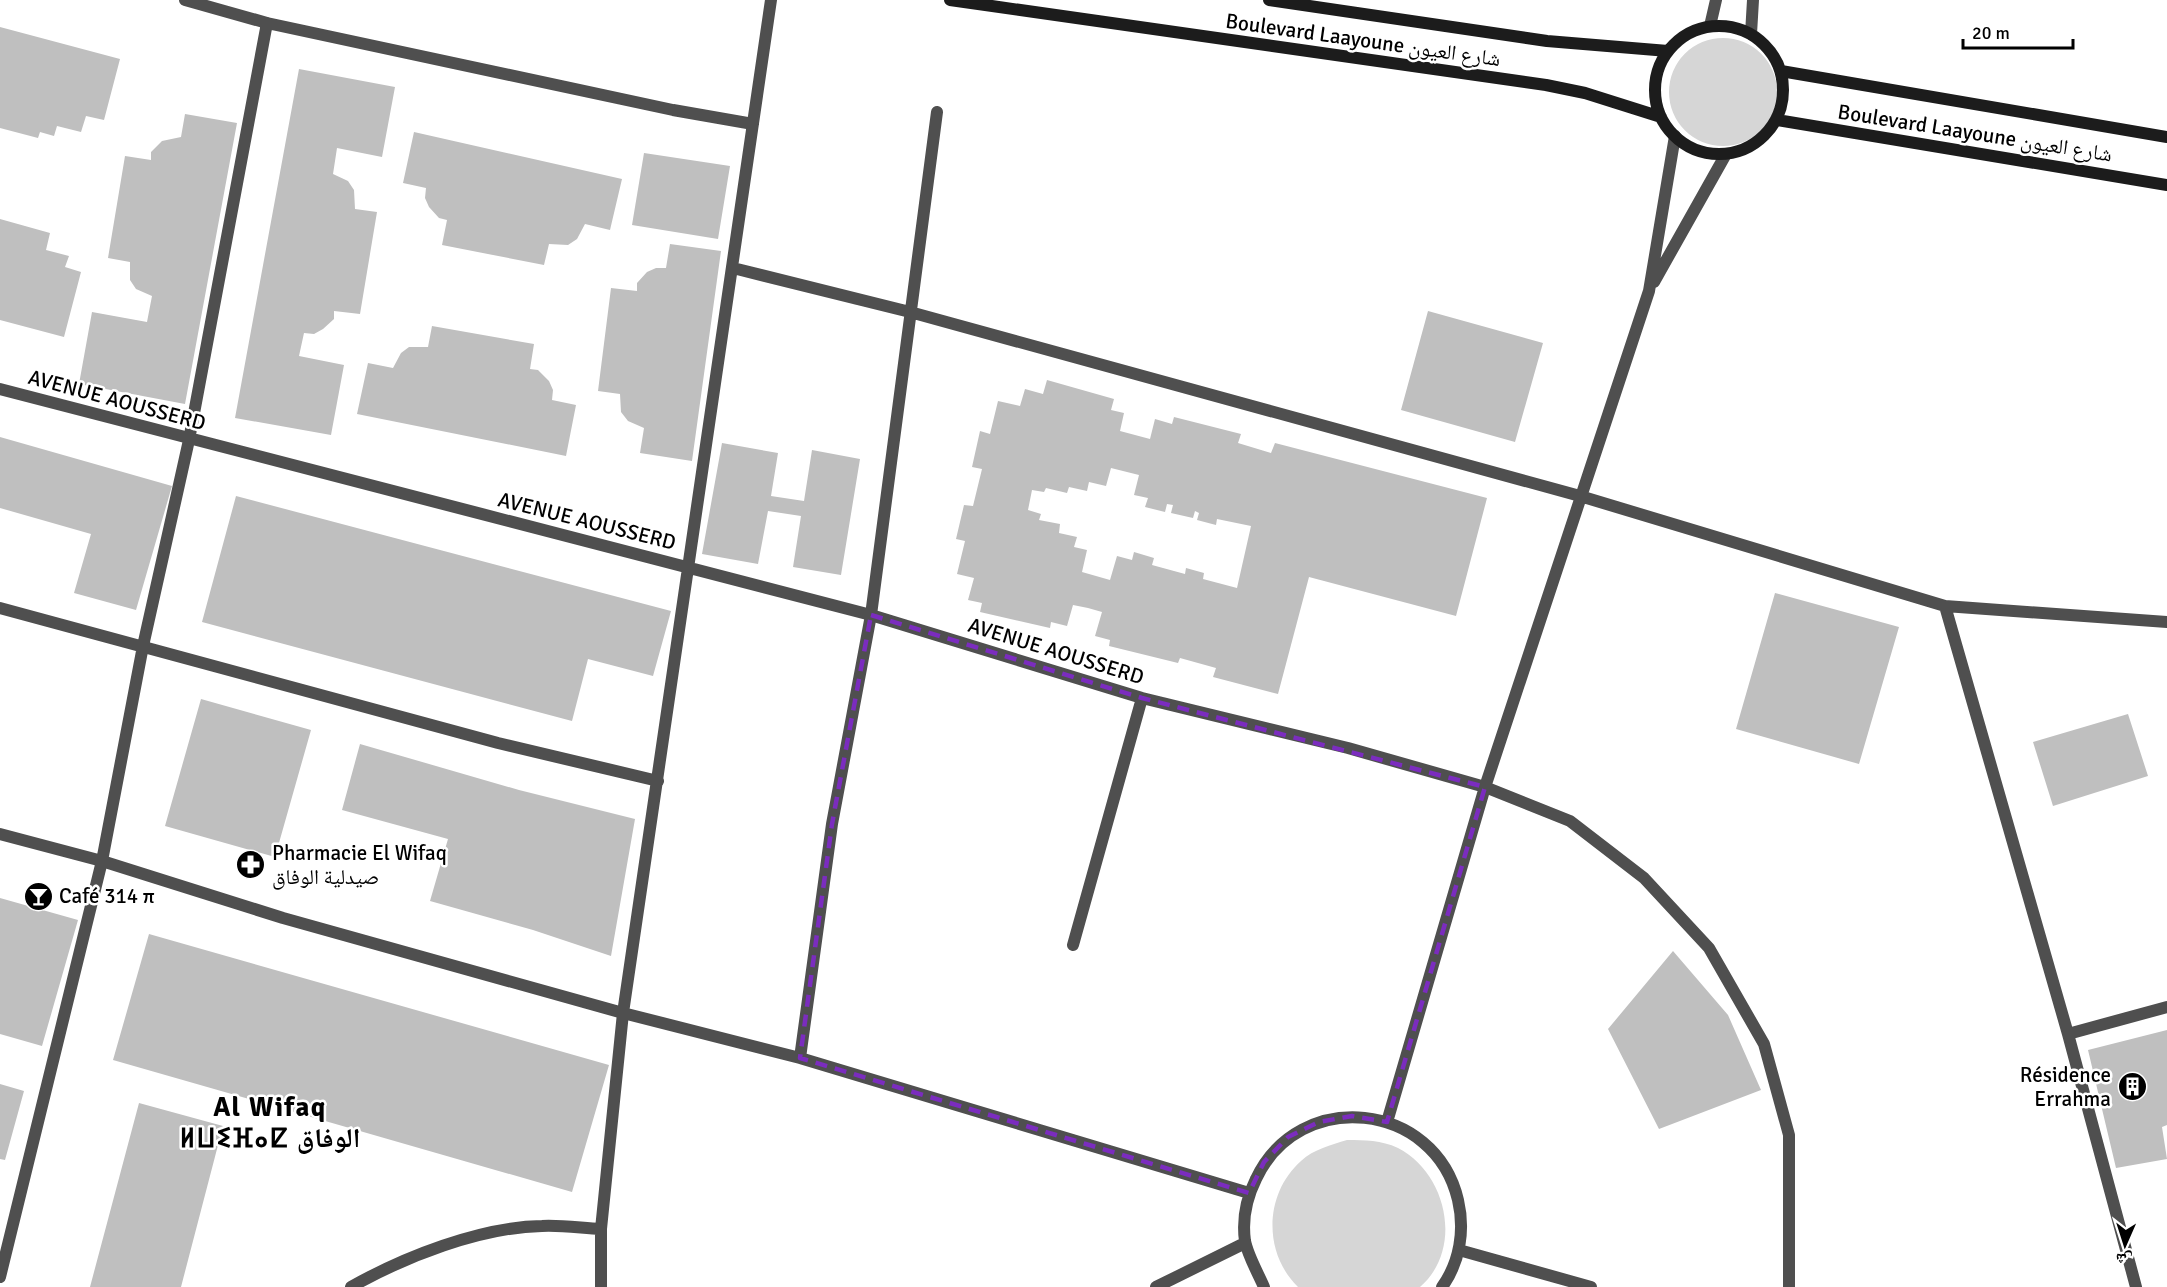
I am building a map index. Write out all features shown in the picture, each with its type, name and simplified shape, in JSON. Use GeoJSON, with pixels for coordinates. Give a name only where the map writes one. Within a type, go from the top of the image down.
{"type":"FeatureCollection","features":[{"type":"Feature","properties":{"kind":"street"},"geometry":{"type":"LineString","coordinates":[[185,0],[267,23],[753,124]]}},
{"type":"Feature","properties":{"kind":"street"},"geometry":{"type":"LineString","coordinates":[[601,1287],[601,1229],[624,1013],[771,0]]}},
{"type":"Feature","properties":{"kind":"street","name":"Boulevard Laayoune شارع العيون"},"geometry":{"type":"LineString","coordinates":[[950,0],[1546,85],[1585,93],[1661,117]]}},
{"type":"Feature","properties":{"kind":"street","name":"Boulevard Laayoune شارع العيون"},"geometry":{"type":"LineString","coordinates":[[1269,0],[1547,41],[1668,51]]}},
{"type":"Feature","properties":{"kind":"street"},"geometry":{"type":"LineString","coordinates":[[1710,26],[1716,0]]}},
{"type":"Feature","properties":{"kind":"street"},"geometry":{"type":"LineString","coordinates":[[1751,34],[1753,0]]}},
{"type":"Feature","properties":{"kind":"street"},"geometry":{"type":"LineString","coordinates":[[0,1277],[102,861],[143,646],[189,440],[267,23]]}},
{"type":"Feature","properties":{"kind":"street"},"geometry":{"type":"LineString","coordinates":[[1710,26],[1731,27],[1751,34],[1770,50],[1781,71],[1784,96],[1777,120],[1756,143],[1726,154],[1707,153],[1689,147],[1675,136],[1661,117],[1655,100],[1654,83],[1659,66],[1668,51],[1687,35],[1710,26]]}},
{"type":"Feature","properties":{"kind":"street","name":"Boulevard Laayoune شارع العيون"},"geometry":{"type":"LineString","coordinates":[[1781,71],[2167,137]]}},
{"type":"Feature","properties":{"kind":"street"},"geometry":{"type":"LineString","coordinates":[[800,1058],[832,824],[871,615],[937,112]]}},
{"type":"Feature","properties":{"kind":"street","name":"Boulevard Laayoune شارع العيون"},"geometry":{"type":"LineString","coordinates":[[1777,120],[2167,185]]}},
{"type":"Feature","properties":{"kind":"street"},"geometry":{"type":"LineString","coordinates":[[1387,1122],[1485,787],[1649,291],[1675,136]]}},
{"type":"Feature","properties":{"kind":"street"},"geometry":{"type":"LineString","coordinates":[[1649,291],[1726,154]]}},
{"type":"Feature","properties":{"kind":"street"},"geometry":{"type":"LineString","coordinates":[[733,268],[910,312],[1580,496],[1945,606],[2167,621]]}},
{"type":"Feature","properties":{"kind":"street","name":"AVENUE AOUSSERD"},"geometry":{"type":"LineString","coordinates":[[0,389],[189,440],[688,566],[871,615],[1142,698],[1348,748],[1485,787],[1570,821],[1644,878],[1709,948],[1764,1044],[1789,1135],[1789,1287]]}},
{"type":"Feature","properties":{"kind":"street"},"geometry":{"type":"LineString","coordinates":[[1945,606],[2068,1034],[2136,1287]]}},
{"type":"Feature","properties":{"kind":"street"},"geometry":{"type":"LineString","coordinates":[[0,608],[498,743],[658,782]]}},
{"type":"Feature","properties":{"kind":"street"},"geometry":{"type":"LineString","coordinates":[[1073,945],[1142,698]]}},
{"type":"Feature","properties":{"kind":"street"},"geometry":{"type":"LineString","coordinates":[[0,834],[102,861],[283,918],[624,1013],[800,1058],[1249,1193]]}},
{"type":"Feature","properties":{"kind":"street"},"geometry":{"type":"LineString","coordinates":[[2068,1034],[2167,1007]]}},
{"type":"Feature","properties":{"kind":"street"},"geometry":{"type":"LineString","coordinates":[[1264,1287],[1245,1243],[1244,1218],[1249,1193],[1264,1162],[1288,1137],[1318,1122],[1352,1116],[1387,1122],[1416,1136],[1439,1158],[1455,1186],[1462,1217],[1459,1250],[1442,1287]]}},
{"type":"Feature","properties":{"kind":"street"},"geometry":{"type":"LineString","coordinates":[[351,1287],[424,1250],[490,1234],[540,1226],[601,1229]]}},
{"type":"Feature","properties":{"kind":"street"},"geometry":{"type":"LineString","coordinates":[[1156,1287],[1245,1243]]}},
{"type":"Feature","properties":{"kind":"street"},"geometry":{"type":"LineString","coordinates":[[1459,1250],[1591,1287]]}},
{"type":"Feature","properties":{"kind":"highlighted area"},"geometry":{"type":"Polygon","coordinates":[[[871,615],[1142,698],[1485,787],[1387,1122],[1352,1116],[1319,1122],[1288,1137],[1264,1162],[1249,1193],[800,1058],[832,824],[871,615]]]}},
{"type":"Feature","properties":{"kind":"shaded area"},"geometry":{"type":"Polygon","coordinates":[[[1723,38],[1744,42],[1761,54],[1773,71],[1777,92],[1773,113],[1761,130],[1744,142],[1723,146],[1702,142],[1685,130],[1673,113],[1669,92],[1673,71],[1685,54],[1702,42],[1723,38]]]}},
{"type":"Feature","properties":{"kind":"shaded area"},"geometry":{"type":"Polygon","coordinates":[[[1347,1140],[1367,1140],[1398,1148],[1415,1160],[1428,1175],[1438,1193],[1444,1213],[1445,1233],[1442,1253],[1434,1271],[1420,1287],[1298,1287],[1278,1258],[1272,1224],[1280,1190],[1289,1174],[1311,1153],[1347,1140]]]}},
{"type":"Feature","properties":{"kind":"building"},"geometry":{"type":"Polygon","coordinates":[[[0,27],[120,59],[104,120],[86,116],[81,132],[57,126],[54,136],[40,132],[38,138],[0,128],[0,27]]]}},
{"type":"Feature","properties":{"kind":"building"},"geometry":{"type":"Polygon","coordinates":[[[299,69],[395,87],[382,157],[337,148],[333,174],[348,181],[354,190],[355,209],[377,212],[360,314],[334,311],[334,319],[323,329],[314,334],[304,333],[299,356],[344,365],[331,435],[235,418],[299,69]]]}},
{"type":"Feature","properties":{"kind":"building"},"geometry":{"type":"Polygon","coordinates":[[[185,114],[237,123],[185,404],[79,384],[92,312],[147,322],[152,296],[136,289],[130,280],[130,262],[108,258],[125,156],[151,160],[151,152],[162,141],[181,137],[185,114]]]}},
{"type":"Feature","properties":{"kind":"building"},"geometry":{"type":"Polygon","coordinates":[[[414,132],[622,179],[610,230],[585,224],[577,239],[568,245],[549,244],[544,265],[442,245],[447,220],[439,218],[429,207],[425,198],[426,188],[403,183],[414,132]]]}},
{"type":"Feature","properties":{"kind":"building"},"geometry":{"type":"Polygon","coordinates":[[[644,153],[730,166],[718,239],[632,225],[644,153]]]}},
{"type":"Feature","properties":{"kind":"building"},"geometry":{"type":"Polygon","coordinates":[[[0,219],[50,233],[46,250],[69,256],[65,267],[81,272],[64,337],[0,320],[0,219]]]}},
{"type":"Feature","properties":{"kind":"building"},"geometry":{"type":"Polygon","coordinates":[[[670,244],[721,251],[692,461],[640,453],[644,428],[628,421],[621,412],[620,394],[598,391],[611,288],[637,291],[637,283],[647,272],[656,268],[666,268],[670,244]]]}},
{"type":"Feature","properties":{"kind":"building"},"geometry":{"type":"Polygon","coordinates":[[[1428,311],[1543,343],[1515,442],[1401,410],[1428,311]]]}},
{"type":"Feature","properties":{"kind":"building"},"geometry":{"type":"Polygon","coordinates":[[[432,326],[534,344],[530,369],[538,370],[549,381],[553,390],[552,400],[576,405],[566,456],[357,414],[368,363],[393,368],[401,353],[409,347],[428,347],[432,326]]]}},
{"type":"Feature","properties":{"kind":"building"},"geometry":{"type":"Polygon","coordinates":[[[1047,380],[1114,399],[1111,410],[1124,413],[1120,431],[1150,439],[1155,419],[1172,424],[1174,417],[1241,434],[1238,443],[1271,453],[1275,443],[1487,498],[1456,616],[1309,577],[1278,694],[1213,677],[1216,668],[1180,658],[1178,663],[1109,646],[1110,640],[1095,636],[1102,612],[1088,608],[1073,605],[1067,626],[1051,622],[1050,628],[980,612],[982,603],[968,600],[974,578],[957,574],[965,541],[956,539],[964,505],[973,506],[982,469],[972,467],[980,431],[990,434],[998,401],[1020,406],[1025,389],[1043,394],[1047,380]],[[1111,468],[1106,486],[1089,482],[1087,491],[1069,487],[1067,493],[1046,488],[1044,492],[1032,490],[1028,510],[1041,514],[1039,520],[1060,524],[1059,533],[1077,537],[1074,547],[1087,550],[1082,572],[1110,580],[1117,556],[1132,560],[1134,552],[1154,558],[1152,565],[1185,574],[1186,568],[1204,573],[1203,579],[1237,588],[1251,526],[1217,519],[1216,525],[1197,520],[1199,513],[1195,511],[1193,518],[1171,513],[1173,505],[1167,504],[1165,512],[1145,507],[1148,498],[1134,495],[1139,475],[1111,468]]]}},
{"type":"Feature","properties":{"kind":"building"},"geometry":{"type":"Polygon","coordinates":[[[0,437],[172,486],[136,610],[74,593],[91,534],[0,508],[0,437]]]}},
{"type":"Feature","properties":{"kind":"building"},"geometry":{"type":"Polygon","coordinates":[[[722,443],[778,453],[771,496],[804,501],[812,450],[860,459],[841,575],[793,567],[801,516],[768,511],[758,564],[702,554],[722,443]]]}},
{"type":"Feature","properties":{"kind":"building"},"geometry":{"type":"Polygon","coordinates":[[[236,496],[671,611],[653,676],[588,659],[572,721],[202,622],[236,496]]]}},
{"type":"Feature","properties":{"kind":"building"},"geometry":{"type":"Polygon","coordinates":[[[1775,593],[1899,627],[1859,764],[1736,729],[1775,593]]]}},
{"type":"Feature","properties":{"kind":"building"},"geometry":{"type":"Polygon","coordinates":[[[201,699],[311,730],[275,857],[165,826],[201,699]]]}},
{"type":"Feature","properties":{"kind":"building"},"geometry":{"type":"Polygon","coordinates":[[[2128,714],[2148,776],[2053,806],[2033,742],[2128,714]]]}},
{"type":"Feature","properties":{"kind":"building"},"geometry":{"type":"Polygon","coordinates":[[[360,744],[519,790],[635,819],[611,956],[533,930],[430,901],[448,839],[342,810],[360,744]]]}},
{"type":"Feature","properties":{"kind":"building"},"geometry":{"type":"Polygon","coordinates":[[[0,898],[78,920],[42,1046],[0,1034],[0,898]]]}},
{"type":"Feature","properties":{"kind":"building"},"geometry":{"type":"Polygon","coordinates":[[[149,934],[609,1065],[572,1192],[113,1060],[149,934]]]}},
{"type":"Feature","properties":{"kind":"building"},"geometry":{"type":"Polygon","coordinates":[[[1673,951],[1728,1015],[1761,1090],[1659,1129],[1608,1029],[1673,951]]]}},
{"type":"Feature","properties":{"kind":"building","name":"Résidence Errahma"},"geometry":{"type":"Polygon","coordinates":[[[2167,1030],[2167,1125],[2162,1127],[2167,1159],[2116,1168],[2088,1050],[2167,1030]]]}},
{"type":"Feature","properties":{"kind":"building"},"geometry":{"type":"Polygon","coordinates":[[[0,1084],[24,1091],[5,1160],[0,1159],[0,1084]]]}},
{"type":"Feature","properties":{"kind":"building"},"geometry":{"type":"Polygon","coordinates":[[[139,1103],[223,1126],[181,1287],[90,1287],[139,1103]]]}},
{"type":"Feature","properties":{"kind":"place","name":"Pharmacie El Wifaq صيدلية الوفاق"},"geometry":{"type":"Point","coordinates":[251,865]}},
{"type":"Feature","properties":{"kind":"place","name":"Café 314 π"},"geometry":{"type":"Point","coordinates":[38,896]}},
{"type":"Feature","properties":{"kind":"place","name":"Résidence Errahma"},"geometry":{"type":"Point","coordinates":[2132,1087]}},
{"type":"Feature","properties":{"kind":"district","name":"Al Wifaq ⵍⵡⵉⴼⴰⵇ الوفاق"},"geometry":{"type":"Point","coordinates":[270,1122]}}]}
